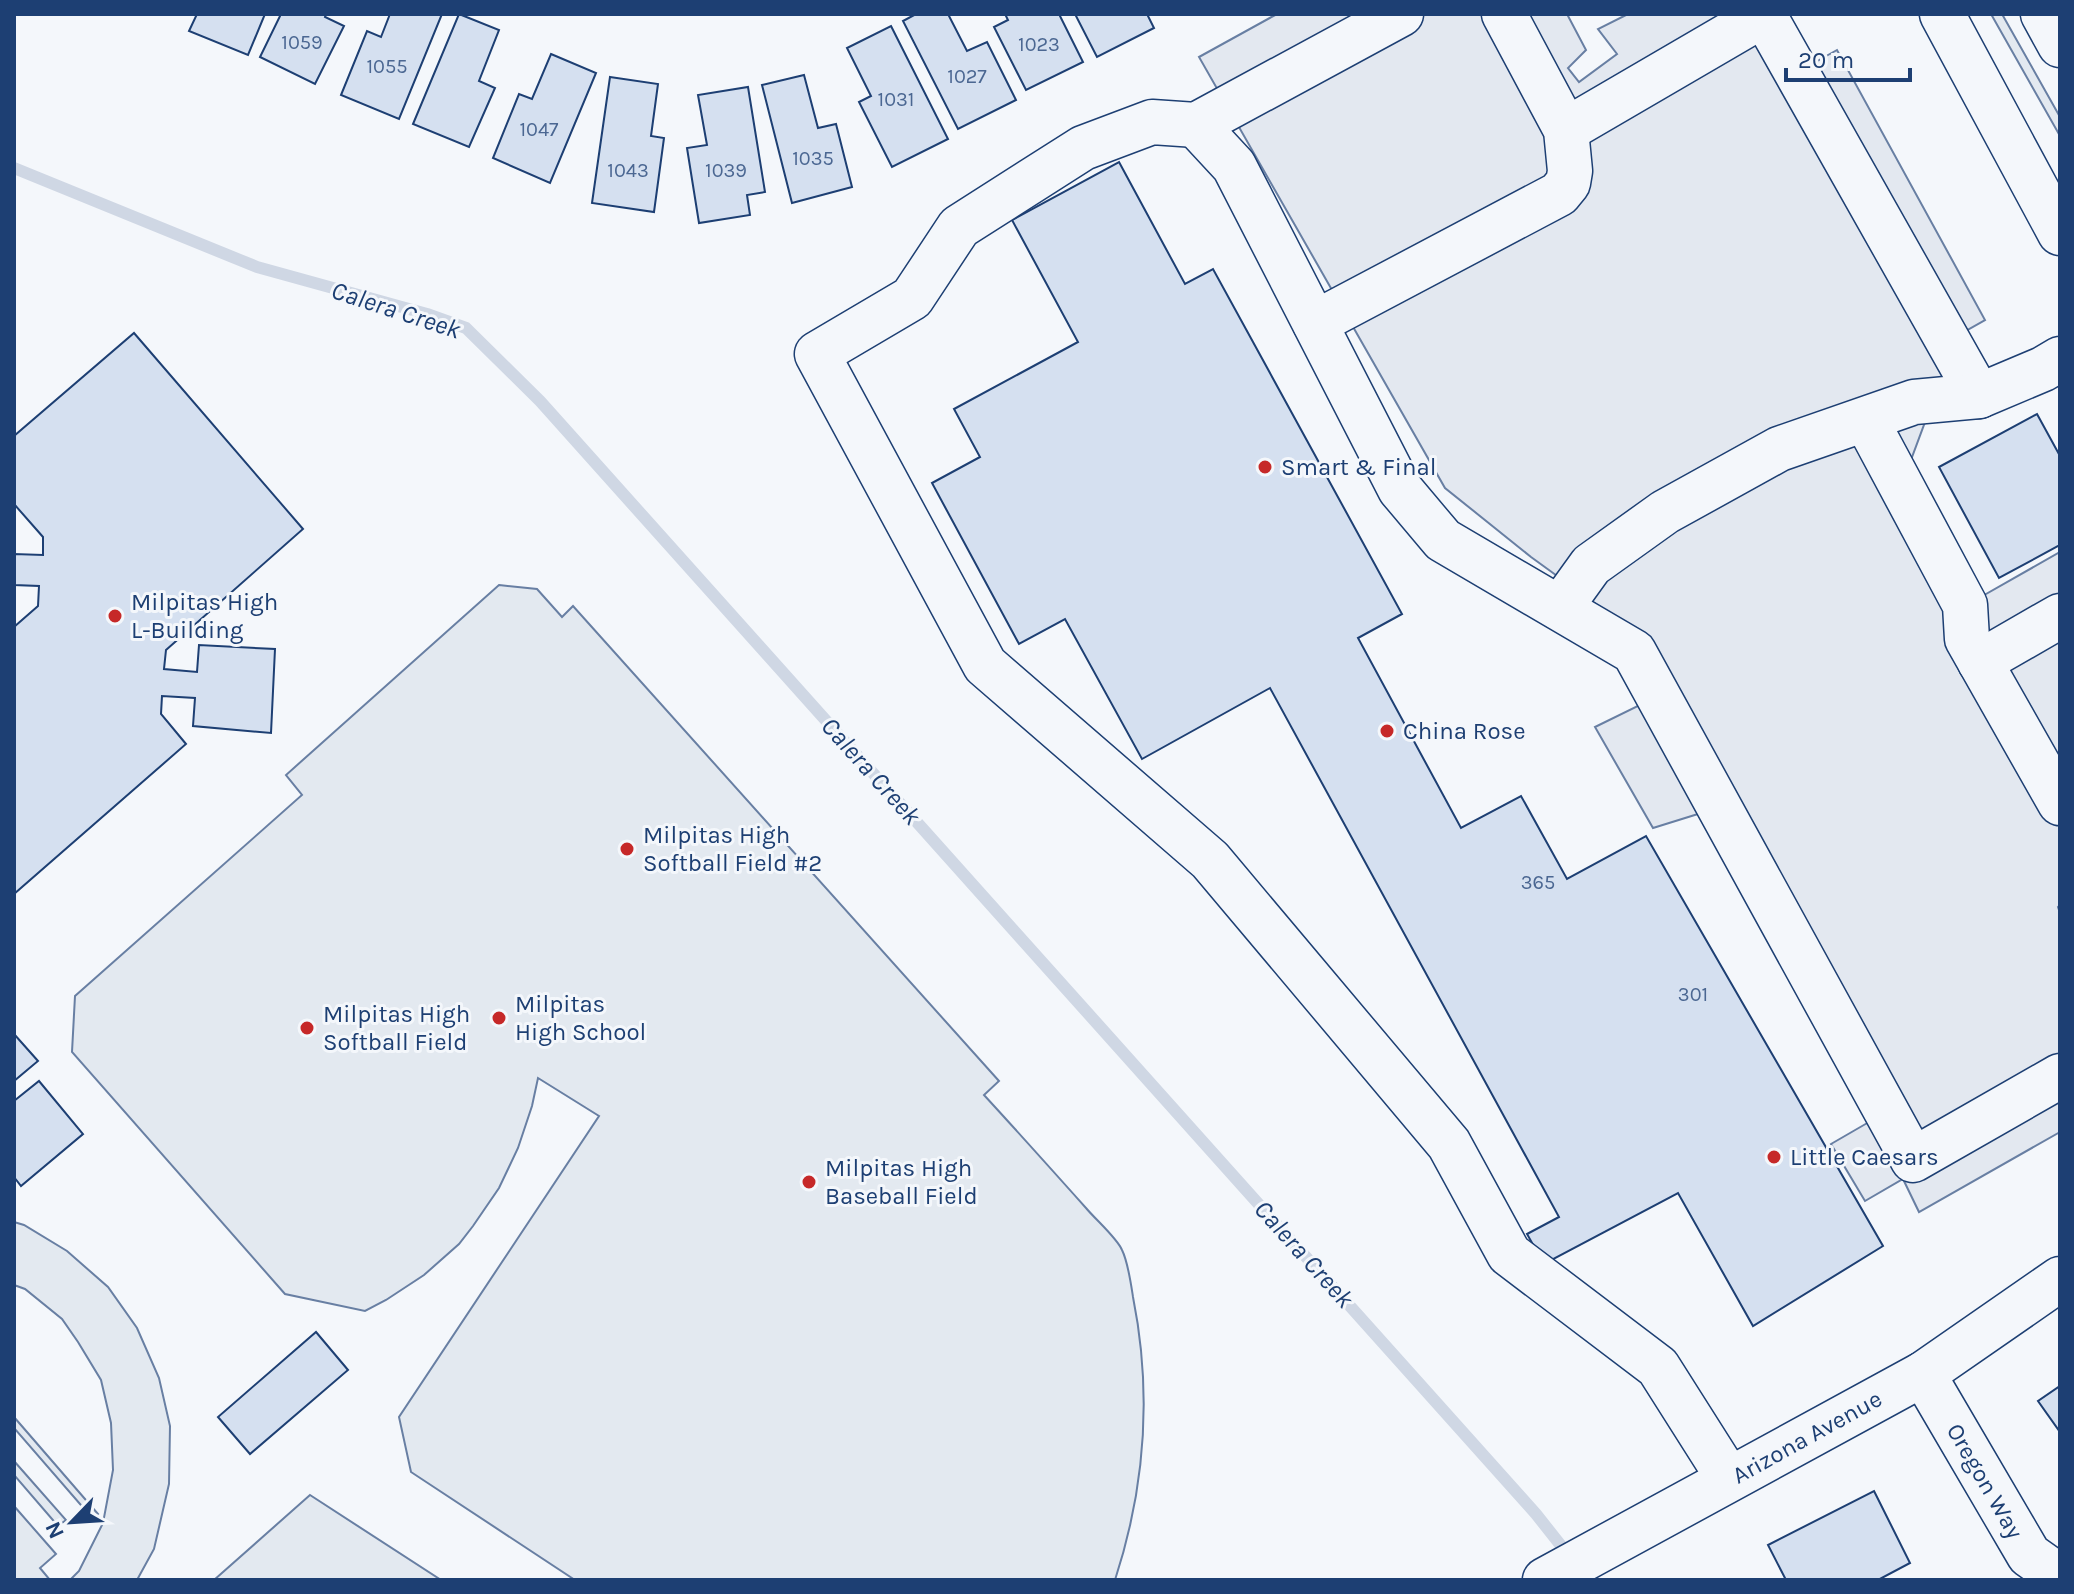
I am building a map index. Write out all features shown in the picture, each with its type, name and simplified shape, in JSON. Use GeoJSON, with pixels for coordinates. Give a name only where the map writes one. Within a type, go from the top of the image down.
{"type":"FeatureCollection","features":[{"type":"Feature","properties":{"kind":"street"},"geometry":{"type":"LineString","coordinates":[[1401,14],[1196,125],[1152,122],[1083,148],[959,227],[912,298],[817,354],[985,665],[1210,860],[1449,1144],[1509,1254],[1658,1367],[1729,1479]]}},
{"type":"Feature","properties":{"kind":"street"},"geometry":{"type":"LineString","coordinates":[[1315,323],[1559,194],[1568,183],[1570,171],[1566,130],[1504,14]]}},
{"type":"Feature","properties":{"kind":"street"},"geometry":{"type":"LineString","coordinates":[[1566,130],[1764,14],[1979,396]]}},
{"type":"Feature","properties":{"kind":"street"},"geometry":{"type":"LineString","coordinates":[[1942,14],[2060,233]]}},
{"type":"Feature","properties":{"kind":"street"},"geometry":{"type":"LineString","coordinates":[[2043,14],[2060,45]]}},
{"type":"Feature","properties":{"kind":"street"},"geometry":{"type":"LineString","coordinates":[[1196,125],[1234,166],[1400,489],[1443,540],[1634,652],[1913,1160],[2060,1076]]}},
{"type":"Feature","properties":{"kind":"street"},"geometry":{"type":"LineString","coordinates":[[1560,608],[1591,565],[1665,512],[1779,449],[1914,402],[1979,396],[2060,359]]}},
{"type":"Feature","properties":{"kind":"street"},"geometry":{"type":"LineString","coordinates":[[1866,420],[1965,605],[1967,639],[2060,803]]}},
{"type":"Feature","properties":{"kind":"street"},"geometry":{"type":"LineString","coordinates":[[1980,662],[2060,616]]}},
{"type":"Feature","properties":{"kind":"street","name":"Arizona Avenue"},"geometry":{"type":"LineString","coordinates":[[1545,1580],[1923,1374],[2060,1279]]}},
{"type":"Feature","properties":{"kind":"street","name":"Oregon Way"},"geometry":{"type":"LineString","coordinates":[[1923,1374],[2029,1555],[2060,1577]]}},
{"type":"Feature","properties":{"kind":"shaded area"},"geometry":{"type":"Polygon","coordinates":[[[1277,14],[1567,14],[1586,50],[1568,68],[1579,82],[1617,54],[1598,29],[1628,14],[1777,14],[1810,65],[1837,50],[1985,320],[1957,336],[1908,468],[1979,598],[2060,552],[2060,1132],[1919,1212],[1903,1179],[1865,1201],[1831,1144],[1869,1122],[1698,814],[1653,828],[1595,727],[1638,706],[1622,623],[1531,557],[1445,488],[1199,57],[1277,14]]]}},
{"type":"Feature","properties":{"kind":"shaded area"},"geometry":{"type":"Polygon","coordinates":[[[1991,14],[2002,14],[2060,117],[2060,136],[1991,14]]]}},
{"type":"Feature","properties":{"kind":"shaded area"},"geometry":{"type":"Polygon","coordinates":[[[499,585],[537,589],[562,617],[573,606],[999,1081],[984,1095],[1119,1245],[1128,1267],[1139,1333],[1144,1404],[1139,1475],[1115,1580],[575,1580],[411,1472],[399,1417],[599,1116],[538,1078],[518,1148],[499,1188],[473,1226],[459,1244],[424,1275],[365,1311],[285,1294],[72,1052],[75,996],[302,795],[286,775],[499,585]]]}},
{"type":"Feature","properties":{"kind":"shaded area"},"geometry":{"type":"Polygon","coordinates":[[[14,1222],[67,1251],[108,1287],[137,1328],[159,1378],[170,1426],[169,1484],[154,1549],[137,1580],[70,1580],[79,1571],[103,1523],[113,1470],[111,1423],[101,1380],[62,1319],[25,1289],[14,1285],[14,1222]]]}},
{"type":"Feature","properties":{"kind":"shaded area"},"geometry":{"type":"Polygon","coordinates":[[[14,1417],[98,1514],[93,1519],[14,1428],[14,1417]]]}},
{"type":"Feature","properties":{"kind":"shaded area"},"geometry":{"type":"Polygon","coordinates":[[[14,1461],[66,1520],[58,1526],[14,1475],[14,1461]]]}},
{"type":"Feature","properties":{"kind":"shaded area"},"geometry":{"type":"Polygon","coordinates":[[[310,1495],[441,1580],[214,1580],[310,1495]]]}},
{"type":"Feature","properties":{"kind":"shaded area"},"geometry":{"type":"Polygon","coordinates":[[[14,1506],[56,1554],[40,1568],[50,1580],[14,1580],[14,1506]]]}},
{"type":"Feature","properties":{"kind":"building"},"geometry":{"type":"Polygon","coordinates":[[[197,14],[265,14],[248,55],[189,31],[197,14]]]}},
{"type":"Feature","properties":{"kind":"building"},"geometry":{"type":"Polygon","coordinates":[[[281,14],[326,14],[325,17],[344,26],[315,84],[260,57],[281,14]]]}},
{"type":"Feature","properties":{"kind":"building"},"geometry":{"type":"Polygon","coordinates":[[[390,14],[442,14],[399,119],[341,95],[367,31],[381,37],[390,14]]]}},
{"type":"Feature","properties":{"kind":"building"},"geometry":{"type":"Polygon","coordinates":[[[459,14],[499,30],[479,81],[495,88],[469,147],[413,124],[459,14]]]}},
{"type":"Feature","properties":{"kind":"building"},"geometry":{"type":"Polygon","coordinates":[[[916,14],[948,14],[967,51],[987,42],[1016,100],[958,129],[903,21],[916,14]]]}},
{"type":"Feature","properties":{"kind":"building"},"geometry":{"type":"Polygon","coordinates":[[[1005,14],[1059,14],[1083,62],[1026,90],[994,27],[1008,20],[1005,14]]]}},
{"type":"Feature","properties":{"kind":"building"},"geometry":{"type":"Polygon","coordinates":[[[1075,14],[1147,14],[1154,28],[1097,57],[1075,14]]]}},
{"type":"Feature","properties":{"kind":"building"},"geometry":{"type":"Polygon","coordinates":[[[891,26],[948,139],[892,167],[859,102],[871,96],[847,48],[891,26]]]}},
{"type":"Feature","properties":{"kind":"building"},"geometry":{"type":"Polygon","coordinates":[[[551,54],[596,73],[550,183],[493,158],[519,94],[532,99],[551,54]]]}},
{"type":"Feature","properties":{"kind":"building"},"geometry":{"type":"Polygon","coordinates":[[[804,75],[818,128],[836,124],[852,187],[792,203],[762,85],[804,75]]]}},
{"type":"Feature","properties":{"kind":"building"},"geometry":{"type":"Polygon","coordinates":[[[610,77],[658,84],[651,136],[664,138],[654,212],[592,203],[610,77]]]}},
{"type":"Feature","properties":{"kind":"building"},"geometry":{"type":"Polygon","coordinates":[[[748,87],[765,192],[747,195],[750,215],[699,223],[687,148],[707,145],[698,95],[748,87]]]}},
{"type":"Feature","properties":{"kind":"building"},"geometry":{"type":"Polygon","coordinates":[[[1119,162],[1185,284],[1213,269],[1402,614],[1358,638],[1461,828],[1521,796],[1567,879],[1646,836],[1883,1246],[1753,1326],[1678,1193],[1544,1264],[1527,1234],[1559,1217],[1270,688],[1142,759],[1065,619],[1019,644],[932,483],[980,457],[954,409],[1078,342],[1012,220],[1119,162]]]}},
{"type":"Feature","properties":{"kind":"building","name":"Milpitas High L-Building"},"geometry":{"type":"Polygon","coordinates":[[[134,333],[303,529],[166,650],[164,669],[197,672],[199,645],[275,649],[271,733],[193,726],[195,698],[162,696],[161,714],[186,744],[14,894],[14,627],[38,606],[39,586],[14,585],[14,554],[43,555],[43,537],[14,504],[14,436],[134,333]]]}},
{"type":"Feature","properties":{"kind":"building"},"geometry":{"type":"Polygon","coordinates":[[[2037,414],[2060,456],[2060,545],[1999,578],[1939,467],[2037,414]]]}},
{"type":"Feature","properties":{"kind":"building"},"geometry":{"type":"Polygon","coordinates":[[[14,1034],[38,1061],[14,1081],[14,1034]]]}},
{"type":"Feature","properties":{"kind":"building"},"geometry":{"type":"Polygon","coordinates":[[[39,1081],[83,1134],[21,1186],[14,1177],[14,1101],[39,1081]]]}},
{"type":"Feature","properties":{"kind":"building"},"geometry":{"type":"Polygon","coordinates":[[[316,1332],[348,1370],[250,1454],[218,1417],[316,1332]]]}},
{"type":"Feature","properties":{"kind":"building"},"geometry":{"type":"Polygon","coordinates":[[[2060,1386],[2060,1432],[2038,1401],[2060,1386]]]}},
{"type":"Feature","properties":{"kind":"building"},"geometry":{"type":"Polygon","coordinates":[[[1874,1491],[1910,1563],[1878,1580],[1786,1580],[1768,1545],[1874,1491]]]}},
{"type":"Feature","properties":{"kind":"waterway","name":"Calera Creek"},"geometry":{"type":"LineString","coordinates":[[14,168],[257,267],[427,314],[466,328],[540,401],[1536,1514],[1570,1557]]}},
{"type":"Feature","properties":{"kind":"place","name":"Smart & Final"},"geometry":{"type":"Point","coordinates":[1265,467]}},
{"type":"Feature","properties":{"kind":"place","name":"Milpitas High L-Building"},"geometry":{"type":"Point","coordinates":[115,616]}},
{"type":"Feature","properties":{"kind":"place","name":"China Rose"},"geometry":{"type":"Point","coordinates":[1387,731]}},
{"type":"Feature","properties":{"kind":"place","name":"Milpitas High Softball Field #2"},"geometry":{"type":"Point","coordinates":[627,849]}},
{"type":"Feature","properties":{"kind":"place","name":"Milpitas High School"},"geometry":{"type":"Point","coordinates":[499,1018]}},
{"type":"Feature","properties":{"kind":"place","name":"Milpitas High Softball Field"},"geometry":{"type":"Point","coordinates":[307,1028]}},
{"type":"Feature","properties":{"kind":"place","name":"Little Caesars"},"geometry":{"type":"Point","coordinates":[1774,1157]}},
{"type":"Feature","properties":{"kind":"place","name":"Milpitas High Baseball Field"},"geometry":{"type":"Point","coordinates":[809,1182]}}]}
